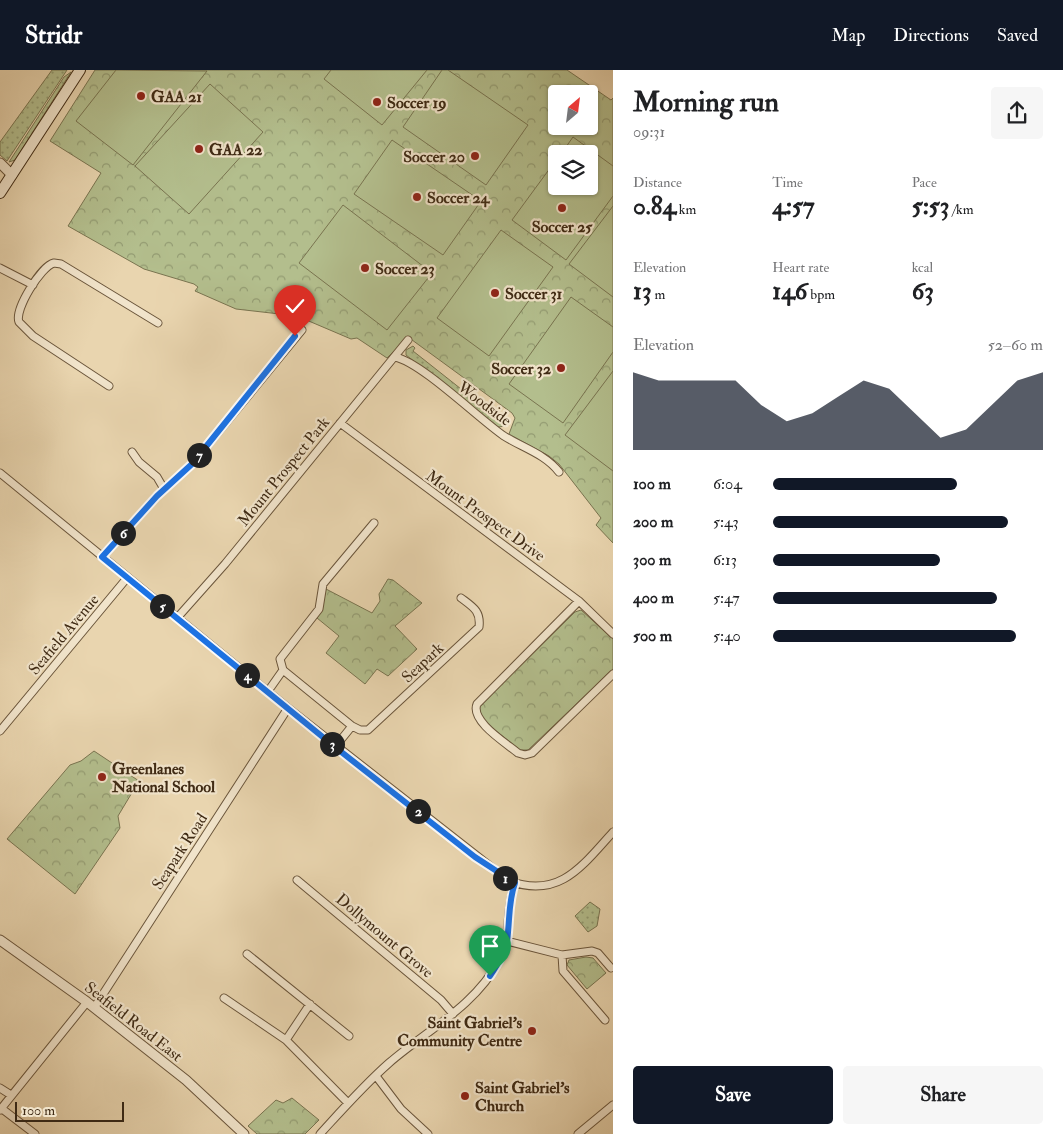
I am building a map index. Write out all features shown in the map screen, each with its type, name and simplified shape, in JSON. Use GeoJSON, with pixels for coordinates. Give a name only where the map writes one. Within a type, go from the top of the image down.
{"type":"FeatureCollection","features":[{"type":"Feature","properties":{"kind":"main road"},"geometry":{"type":"LineString","coordinates":[[0,193],[80,70]]}},
{"type":"Feature","properties":{"kind":"street"},"geometry":{"type":"LineString","coordinates":[[0,163],[12,175]]}},
{"type":"Feature","properties":{"kind":"street"},"geometry":{"type":"LineString","coordinates":[[110,386],[33,336],[22,326],[18,319],[19,311],[33,285],[48,264],[54,262],[61,264],[158,323]]}},
{"type":"Feature","properties":{"kind":"street"},"geometry":{"type":"LineString","coordinates":[[0,268],[33,285]]}},
{"type":"Feature","properties":{"kind":"street"},"geometry":{"type":"LineString","coordinates":[[102,557],[164,489],[192,464],[302,330]]}},
{"type":"Feature","properties":{"kind":"street","name":"Mount Prospect Park"},"geometry":{"type":"LineString","coordinates":[[177,618],[224,564],[408,340]]}},
{"type":"Feature","properties":{"kind":"street","name":"Woodside"},"geometry":{"type":"LineString","coordinates":[[395,357],[416,367],[503,435],[547,460],[559,472]]}},
{"type":"Feature","properties":{"kind":"street","name":"Mount Prospect Drive"},"geometry":{"type":"LineString","coordinates":[[340,423],[580,601],[613,634]]}},
{"type":"Feature","properties":{"kind":"street"},"geometry":{"type":"LineString","coordinates":[[132,452],[139,462],[157,477],[164,489]]}},
{"type":"Feature","properties":{"kind":"street"},"geometry":{"type":"LineString","coordinates":[[0,473],[335,747],[475,857],[515,883],[536,886],[564,881],[576,872],[613,832]]}},
{"type":"Feature","properties":{"kind":"street"},"geometry":{"type":"LineString","coordinates":[[335,747],[352,726],[284,670],[280,660],[319,608],[323,584],[374,523]]}},
{"type":"Feature","properties":{"kind":"street","name":"Seafield Avenue"},"geometry":{"type":"LineString","coordinates":[[0,731],[127,578]]}},
{"type":"Feature","properties":{"kind":"street","name":"Seapark"},"geometry":{"type":"LineString","coordinates":[[352,726],[360,730],[368,730],[479,626],[480,619],[477,610],[461,598]]}},
{"type":"Feature","properties":{"kind":"street"},"geometry":{"type":"LineString","coordinates":[[580,601],[477,704],[475,708],[479,720],[518,753],[525,755],[532,753],[613,674]]}},
{"type":"Feature","properties":{"kind":"street"},"geometry":{"type":"LineString","coordinates":[[271,687],[284,670]]}},
{"type":"Feature","properties":{"kind":"street","name":"Seapark Road"},"geometry":{"type":"LineString","coordinates":[[0,1109],[90,1005],[288,708]]}},
{"type":"Feature","properties":{"kind":"street","name":"Dollymount Grove"},"geometry":{"type":"LineString","coordinates":[[297,880],[442,1000],[453,1014]]}},
{"type":"Feature","properties":{"kind":"street"},"geometry":{"type":"LineString","coordinates":[[320,1134],[376,1076],[474,996],[490,976],[500,959],[506,942],[510,898],[515,883]]}},
{"type":"Feature","properties":{"kind":"street","name":"Seafield Road East"},"geometry":{"type":"LineString","coordinates":[[0,940],[90,1005],[186,1080],[244,1134]]}},
{"type":"Feature","properties":{"kind":"street"},"geometry":{"type":"LineString","coordinates":[[506,942],[562,956],[592,951],[598,953],[611,968]]}},
{"type":"Feature","properties":{"kind":"street"},"geometry":{"type":"LineString","coordinates":[[248,954],[349,1036]]}},
{"type":"Feature","properties":{"kind":"street"},"geometry":{"type":"LineString","coordinates":[[562,956],[563,972],[605,1020]]}},
{"type":"Feature","properties":{"kind":"street"},"geometry":{"type":"LineString","coordinates":[[224,998],[286,1040],[348,1104]]}},
{"type":"Feature","properties":{"kind":"street"},"geometry":{"type":"LineString","coordinates":[[286,1040],[310,1004]]}},
{"type":"Feature","properties":{"kind":"street"},"geometry":{"type":"LineString","coordinates":[[376,1076],[401,1109],[428,1134]]}},
{"type":"Feature","properties":{"kind":"street"},"geometry":{"type":"LineString","coordinates":[[0,1088],[11,1095]]}},
{"type":"Feature","properties":{"kind":"street"},"geometry":{"type":"LineString","coordinates":[[578,1134],[613,1105]]}},
{"type":"Feature","properties":{"kind":"street"},"geometry":{"type":"LineString","coordinates":[[0,1109],[35,1134]]}},
{"type":"Feature","properties":{"kind":"green space"},"geometry":{"type":"Polygon","coordinates":[[[52,70],[67,70],[7,161],[0,155],[0,142],[52,70]]]}},
{"type":"Feature","properties":{"kind":"green space"},"geometry":{"type":"Polygon","coordinates":[[[95,70],[567,70],[589,85],[548,85],[548,135],[598,135],[598,91],[611,100],[613,98],[613,543],[596,525],[601,518],[559,464],[549,456],[509,434],[515,418],[512,413],[408,337],[387,358],[357,338],[351,339],[297,316],[236,309],[195,291],[198,287],[194,284],[144,269],[68,226],[101,173],[50,141],[95,70]]]}},
{"type":"Feature","properties":{"kind":"green space","name":"GAA 21"},"geometry":{"type":"Polygon","coordinates":[[[116,70],[207,71],[133,165],[76,121],[116,70]]]}},
{"type":"Feature","properties":{"kind":"green space","name":"Soccer 19"},"geometry":{"type":"Polygon","coordinates":[[[331,70],[427,70],[382,125],[324,79],[331,70]]]}},
{"type":"Feature","properties":{"kind":"green space","name":"Soccer 20"},"geometry":{"type":"Polygon","coordinates":[[[442,70],[448,70],[528,125],[486,185],[403,127],[442,70]]]}},
{"type":"Feature","properties":{"kind":"green space"},"geometry":{"type":"Polygon","coordinates":[[[71,72],[15,160],[9,162],[64,77],[71,72]]]}},
{"type":"Feature","properties":{"kind":"green space","name":"GAA 22"},"geometry":{"type":"Polygon","coordinates":[[[210,84],[263,132],[189,214],[135,166],[210,84]]]}},
{"type":"Feature","properties":{"kind":"green space","name":"Soccer 25"},"geometry":{"type":"Polygon","coordinates":[[[573,137],[584,145],[567,145],[573,137]]]}},
{"type":"Feature","properties":{"kind":"green space","name":"Soccer 24"},"geometry":{"type":"Polygon","coordinates":[[[392,140],[481,201],[443,255],[354,194],[392,140]]]}},
{"type":"Feature","properties":{"kind":"green space","name":"Soccer 25"},"geometry":{"type":"Polygon","coordinates":[[[598,155],[613,166],[613,196],[566,260],[512,220],[548,171],[548,195],[598,195],[598,155]]]}},
{"type":"Feature","properties":{"kind":"green space","name":"Soccer 23"},"geometry":{"type":"Polygon","coordinates":[[[343,205],[432,273],[387,330],[299,263],[343,205]]]}},
{"type":"Feature","properties":{"kind":"green space"},"geometry":{"type":"Polygon","coordinates":[[[613,206],[613,297],[569,264],[613,206]]]}},
{"type":"Feature","properties":{"kind":"green space","name":"Soccer 31"},"geometry":{"type":"Polygon","coordinates":[[[501,230],[553,267],[489,356],[437,318],[501,230]]]}},
{"type":"Feature","properties":{"kind":"green space","name":"Soccer 32"},"geometry":{"type":"Polygon","coordinates":[[[571,297],[613,327],[613,352],[563,423],[509,384],[571,297]]]}},
{"type":"Feature","properties":{"kind":"green space"},"geometry":{"type":"Polygon","coordinates":[[[413,346],[415,348],[413,351],[499,419],[502,416],[505,418],[506,426],[498,427],[406,355],[406,350],[413,346]]]}},
{"type":"Feature","properties":{"kind":"green space"},"geometry":{"type":"Polygon","coordinates":[[[613,371],[613,471],[565,435],[613,371]]]}},
{"type":"Feature","properties":{"kind":"green space"},"geometry":{"type":"Polygon","coordinates":[[[388,579],[393,580],[422,603],[395,626],[417,649],[388,676],[377,669],[365,684],[326,653],[339,636],[317,618],[322,608],[326,589],[372,613],[380,601],[379,594],[388,579]]]}},
{"type":"Feature","properties":{"kind":"green space"},"geometry":{"type":"Polygon","coordinates":[[[581,610],[613,639],[613,669],[528,750],[520,750],[481,719],[478,708],[575,612],[581,610]]]}},
{"type":"Feature","properties":{"kind":"green space","name":"Greenlanes National School"},"geometry":{"type":"Polygon","coordinates":[[[94,751],[139,781],[118,816],[120,828],[75,894],[7,839],[70,765],[81,761],[94,751]]]}},
{"type":"Feature","properties":{"kind":"green space"},"geometry":{"type":"Polygon","coordinates":[[[590,902],[600,909],[597,926],[588,932],[575,916],[590,902]]]}},
{"type":"Feature","properties":{"kind":"green space"},"geometry":{"type":"Polygon","coordinates":[[[586,957],[593,958],[606,973],[587,989],[567,965],[569,960],[586,957]]]}},
{"type":"Feature","properties":{"kind":"green space"},"geometry":{"type":"Polygon","coordinates":[[[292,1098],[319,1120],[305,1134],[257,1134],[248,1126],[276,1100],[283,1103],[292,1098]]]}},
{"type":"Feature","properties":{"kind":"place","name":"GAA 21"},"geometry":{"type":"Point","coordinates":[141,96]}},
{"type":"Feature","properties":{"kind":"place","name":"Soccer 19"},"geometry":{"type":"Point","coordinates":[377,102]}},
{"type":"Feature","properties":{"kind":"place","name":"GAA 22"},"geometry":{"type":"Point","coordinates":[199,149]}},
{"type":"Feature","properties":{"kind":"place","name":"Soccer 20"},"geometry":{"type":"Point","coordinates":[475,156]}},
{"type":"Feature","properties":{"kind":"place","name":"Soccer 24"},"geometry":{"type":"Point","coordinates":[417,197]}},
{"type":"Feature","properties":{"kind":"place","name":"Soccer 25"},"geometry":{"type":"Point","coordinates":[562,208]}},
{"type":"Feature","properties":{"kind":"place","name":"Soccer 23"},"geometry":{"type":"Point","coordinates":[365,268]}},
{"type":"Feature","properties":{"kind":"place","name":"Soccer 31"},"geometry":{"type":"Point","coordinates":[495,293]}},
{"type":"Feature","properties":{"kind":"place","name":"Soccer 32"},"geometry":{"type":"Point","coordinates":[561,368]}},
{"type":"Feature","properties":{"kind":"place","name":"Greenlanes National School"},"geometry":{"type":"Point","coordinates":[102,777]}},
{"type":"Feature","properties":{"kind":"place","name":"Saint Gabriel's Community Centre"},"geometry":{"type":"Point","coordinates":[532,1031]}},
{"type":"Feature","properties":{"kind":"place","name":"Saint Gabriel's Church"},"geometry":{"type":"Point","coordinates":[465,1096]}},
{"type":"Feature","properties":{"kind":"route"},"geometry":{"type":"LineString","coordinates":[[295,336],[288,348],[192,464],[157,496],[102,557],[335,747],[475,857],[509,881],[515,883],[510,898],[506,942],[500,959],[490,976]]}}]}
